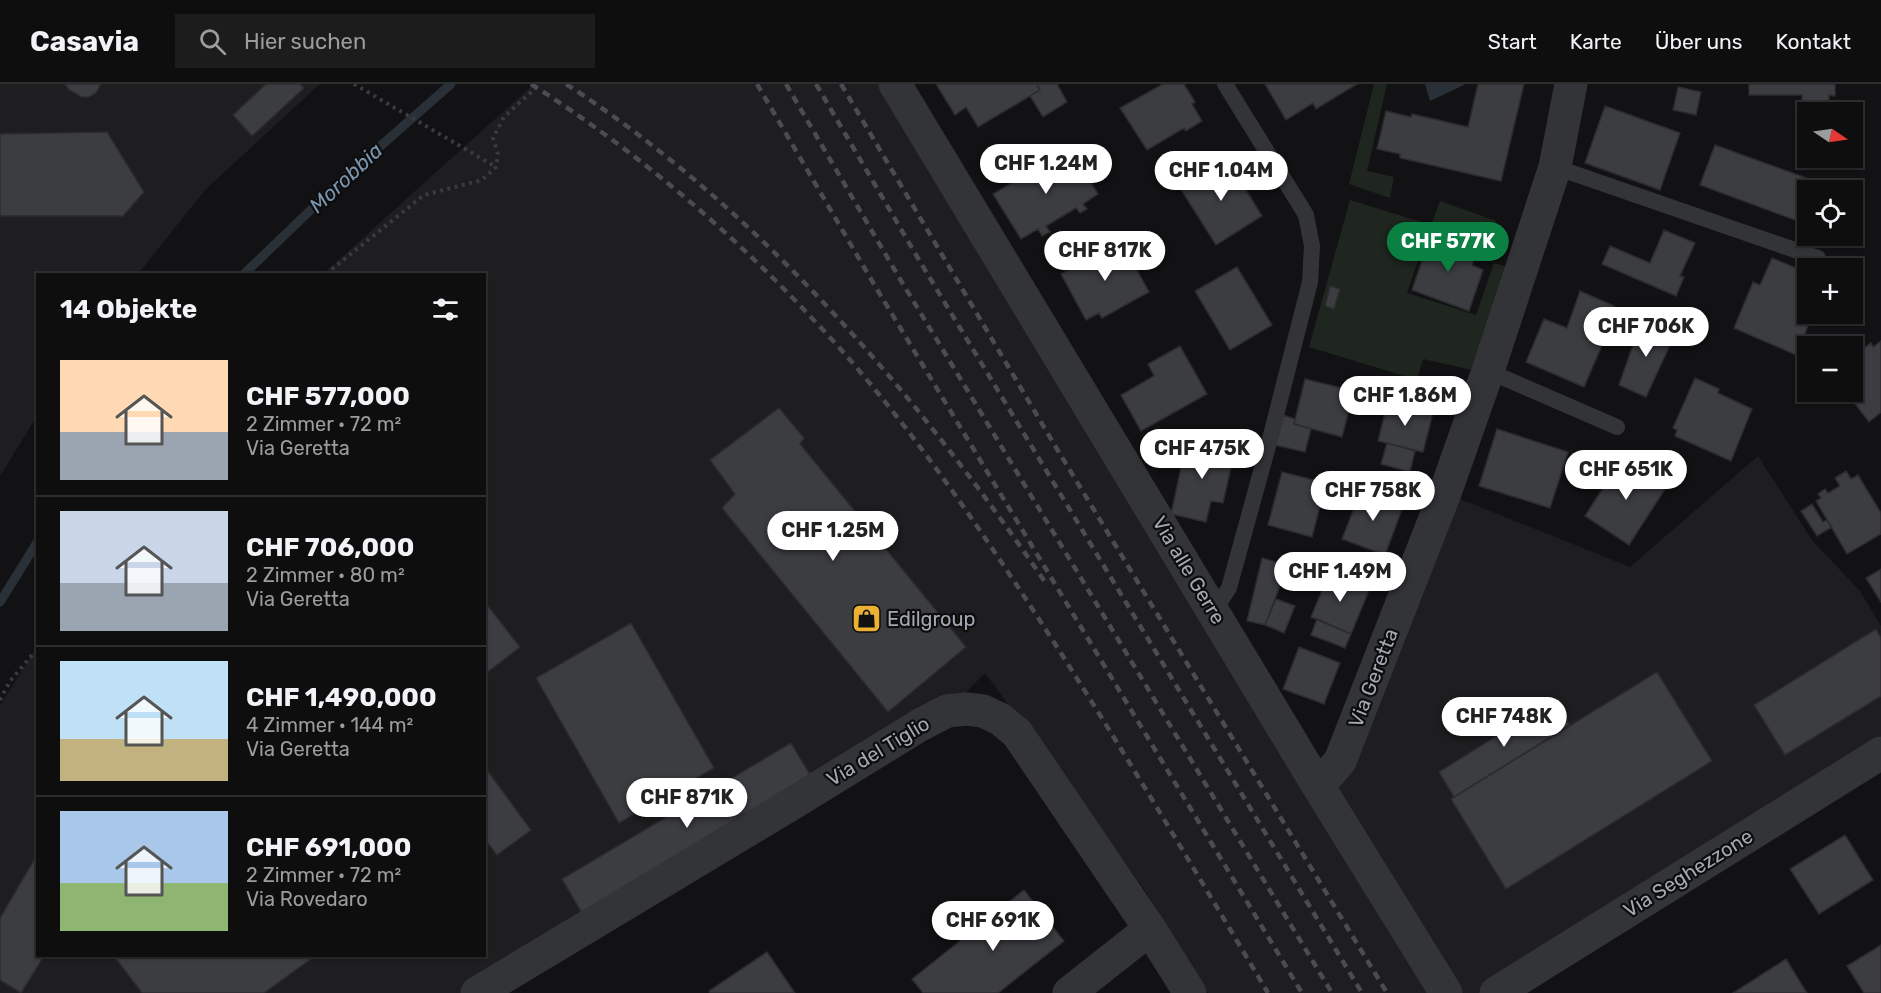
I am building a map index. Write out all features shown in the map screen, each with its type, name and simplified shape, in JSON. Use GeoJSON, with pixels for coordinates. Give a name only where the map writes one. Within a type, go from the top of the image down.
{"type":"FeatureCollection","features":[{"type":"Feature","properties":{"kind":"street","name":"Via alle Gerre"},"geometry":{"type":"LineString","coordinates":[[895,84],[1318,786],[1446,993]]}},
{"type":"Feature","properties":{"kind":"street","name":"Via Geretta"},"geometry":{"type":"LineString","coordinates":[[1318,786],[1340,761],[1445,493],[1555,167],[1570,84]]}},
{"type":"Feature","properties":{"kind":"street","name":"Via del Tiglio"},"geometry":{"type":"LineString","coordinates":[[477,993],[920,725],[947,711],[966,709],[983,711],[1000,719],[1017,734],[1150,929],[1190,993]]}},
{"type":"Feature","properties":{"kind":"street","name":"Via Seghezzone"},"geometry":{"type":"LineString","coordinates":[[1496,993],[1881,753]]}},
{"type":"Feature","properties":{"kind":"street"},"geometry":{"type":"LineString","coordinates":[[1069,993],[1150,929]]}},
{"type":"Feature","properties":{"kind":"lane"},"geometry":{"type":"LineString","coordinates":[[1214,611],[1229,588],[1267,451],[1310,282],[1312,246],[1306,215],[1225,84]]}},
{"type":"Feature","properties":{"kind":"lane"},"geometry":{"type":"LineString","coordinates":[[1555,167],[1818,258]]}},
{"type":"Feature","properties":{"kind":"lane"},"geometry":{"type":"LineString","coordinates":[[1488,371],[1617,427]]}},
{"type":"Feature","properties":{"kind":"path"},"geometry":{"type":"LineString","coordinates":[[354,84],[496,167]]}},
{"type":"Feature","properties":{"kind":"path"},"geometry":{"type":"LineString","coordinates":[[327,273],[424,195],[482,180],[496,167],[498,154],[493,138],[504,117],[540,84]]}},
{"type":"Feature","properties":{"kind":"path"},"geometry":{"type":"LineString","coordinates":[[0,700],[10,681],[36,650]]}},
{"type":"Feature","properties":{"kind":"shaded area"},"geometry":{"type":"Polygon","coordinates":[[[0,84],[320,84],[205,190],[139,273],[36,273],[36,418],[0,476],[0,84]]]}},
{"type":"Feature","properties":{"kind":"shaded area"},"geometry":{"type":"Polygon","coordinates":[[[534,84],[895,84],[1318,786],[1445,493],[1630,567],[1758,456],[1812,540],[1860,591],[1881,626],[1881,753],[1496,993],[1208,993],[1142,886],[985,673],[947,711],[473,993],[0,993],[0,706],[36,648],[36,957],[486,957],[486,273],[324,273],[534,84]]]}},
{"type":"Feature","properties":{"kind":"shaded area"},"geometry":{"type":"Polygon","coordinates":[[[1374,84],[1387,84],[1367,171],[1394,177],[1390,198],[1349,184],[1374,84]]]}},
{"type":"Feature","properties":{"kind":"shaded area"},"geometry":{"type":"Polygon","coordinates":[[[1425,84],[1464,84],[1464,85],[1430,101],[1425,84]]]}},
{"type":"Feature","properties":{"kind":"shaded area"},"geometry":{"type":"Polygon","coordinates":[[[1350,200],[1431,225],[1440,201],[1496,221],[1489,243],[1428,231],[1407,293],[1476,315],[1494,263],[1511,268],[1472,370],[1423,359],[1417,380],[1309,347],[1350,200]]]}},
{"type":"Feature","properties":{"kind":"building"},"geometry":{"type":"Polygon","coordinates":[[[65,84],[101,84],[96,93],[89,97],[82,97],[69,90],[65,84]]]}},
{"type":"Feature","properties":{"kind":"building"},"geometry":{"type":"Polygon","coordinates":[[[266,84],[300,84],[304,88],[252,136],[233,115],[266,84]]]}},
{"type":"Feature","properties":{"kind":"building"},"geometry":{"type":"Polygon","coordinates":[[[936,84],[1037,84],[1040,90],[978,127],[966,107],[955,115],[936,84]]]}},
{"type":"Feature","properties":{"kind":"building"},"geometry":{"type":"Polygon","coordinates":[[[1037,84],[1057,84],[1067,102],[1043,117],[1030,96],[1040,90],[1037,84]]]}},
{"type":"Feature","properties":{"kind":"building"},"geometry":{"type":"Polygon","coordinates":[[[1163,84],[1184,84],[1195,102],[1192,104],[1202,121],[1186,131],[1184,128],[1147,150],[1120,108],[1163,84]]]}},
{"type":"Feature","properties":{"kind":"building"},"geometry":{"type":"Polygon","coordinates":[[[1265,84],[1357,84],[1316,109],[1313,103],[1286,120],[1265,84]]]}},
{"type":"Feature","properties":{"kind":"building"},"geometry":{"type":"Polygon","coordinates":[[[1478,84],[1524,84],[1501,181],[1400,158],[1400,154],[1377,149],[1386,111],[1411,117],[1412,114],[1468,127],[1478,84]]]}},
{"type":"Feature","properties":{"kind":"building"},"geometry":{"type":"Polygon","coordinates":[[[1749,84],[1835,84],[1835,96],[1829,95],[1829,102],[1802,102],[1802,95],[1749,95],[1749,84]]]}},
{"type":"Feature","properties":{"kind":"building"},"geometry":{"type":"Polygon","coordinates":[[[1678,87],[1701,92],[1696,115],[1673,110],[1678,87]]]}},
{"type":"Feature","properties":{"kind":"building"},"geometry":{"type":"Polygon","coordinates":[[[1605,106],[1680,133],[1660,190],[1585,163],[1605,106]]]}},
{"type":"Feature","properties":{"kind":"building"},"geometry":{"type":"Polygon","coordinates":[[[107,132],[144,192],[123,216],[0,216],[0,134],[107,132]]]}},
{"type":"Feature","properties":{"kind":"building"},"geometry":{"type":"Polygon","coordinates":[[[1715,145],[1809,179],[1797,180],[1795,220],[1700,185],[1715,145]]]}},
{"type":"Feature","properties":{"kind":"building"},"geometry":{"type":"Polygon","coordinates":[[[1070,148],[1098,194],[1083,204],[1087,209],[1080,213],[1076,208],[1046,226],[1050,232],[1042,236],[1038,229],[1021,239],[993,194],[1070,148]]]}},
{"type":"Feature","properties":{"kind":"building"},"geometry":{"type":"Polygon","coordinates":[[[1227,159],[1262,216],[1216,245],[1180,188],[1227,159]]]}},
{"type":"Feature","properties":{"kind":"building"},"geometry":{"type":"Polygon","coordinates":[[[1664,230],[1695,243],[1680,276],[1684,277],[1676,296],[1602,264],[1610,246],[1650,263],[1664,230]]]}},
{"type":"Feature","properties":{"kind":"building"},"geometry":{"type":"Polygon","coordinates":[[[1431,234],[1477,250],[1472,265],[1483,270],[1469,311],[1412,290],[1431,234]]]}},
{"type":"Feature","properties":{"kind":"building"},"geometry":{"type":"Polygon","coordinates":[[[1121,241],[1149,292],[1102,318],[1099,313],[1086,320],[1061,274],[1121,241]]]}},
{"type":"Feature","properties":{"kind":"building"},"geometry":{"type":"Polygon","coordinates":[[[1772,258],[1797,268],[1797,324],[1809,324],[1804,336],[1797,336],[1796,355],[1734,328],[1753,282],[1760,285],[1772,258]]]}},
{"type":"Feature","properties":{"kind":"building"},"geometry":{"type":"Polygon","coordinates":[[[1237,267],[1272,325],[1230,350],[1195,291],[1237,267]]]}},
{"type":"Feature","properties":{"kind":"building"},"geometry":{"type":"Polygon","coordinates":[[[1330,286],[1340,289],[1334,309],[1325,306],[1330,286]]]}},
{"type":"Feature","properties":{"kind":"building"},"geometry":{"type":"Polygon","coordinates":[[[1580,291],[1614,306],[1603,343],[1584,387],[1526,362],[1544,319],[1567,328],[1580,291]]]}},
{"type":"Feature","properties":{"kind":"building"},"geometry":{"type":"Polygon","coordinates":[[[1642,319],[1675,334],[1646,397],[1619,385],[1642,319]]]}},
{"type":"Feature","properties":{"kind":"building"},"geometry":{"type":"Polygon","coordinates":[[[1881,341],[1881,412],[1869,422],[1854,402],[1863,402],[1863,349],[1871,343],[1873,347],[1881,341]]]}},
{"type":"Feature","properties":{"kind":"building"},"geometry":{"type":"Polygon","coordinates":[[[1180,346],[1207,394],[1141,431],[1121,395],[1154,376],[1148,364],[1180,346]]]}},
{"type":"Feature","properties":{"kind":"building"},"geometry":{"type":"Polygon","coordinates":[[[1695,378],[1719,389],[1718,393],[1752,409],[1731,461],[1675,436],[1677,430],[1673,428],[1695,378]]]}},
{"type":"Feature","properties":{"kind":"building"},"geometry":{"type":"Polygon","coordinates":[[[1305,379],[1354,391],[1342,437],[1294,424],[1305,379]]]}},
{"type":"Feature","properties":{"kind":"building"},"geometry":{"type":"Polygon","coordinates":[[[1388,401],[1433,413],[1423,452],[1378,441],[1388,401]]]}},
{"type":"Feature","properties":{"kind":"building"},"geometry":{"type":"Polygon","coordinates":[[[779,408],[804,438],[800,444],[966,647],[888,712],[722,508],[735,494],[710,460],[779,408]]]}},
{"type":"Feature","properties":{"kind":"building"},"geometry":{"type":"Polygon","coordinates":[[[1283,415],[1295,419],[1294,424],[1311,429],[1305,452],[1275,445],[1283,415]]]}},
{"type":"Feature","properties":{"kind":"building"},"geometry":{"type":"Polygon","coordinates":[[[1497,429],[1568,452],[1550,508],[1479,486],[1497,429]]]}},
{"type":"Feature","properties":{"kind":"building"},"geometry":{"type":"Polygon","coordinates":[[[1187,440],[1235,450],[1223,503],[1211,501],[1206,522],[1171,514],[1187,440]]]}},
{"type":"Feature","properties":{"kind":"building"},"geometry":{"type":"Polygon","coordinates":[[[1387,443],[1415,451],[1410,472],[1381,464],[1387,443]]]}},
{"type":"Feature","properties":{"kind":"building"},"geometry":{"type":"Polygon","coordinates":[[[1623,457],[1667,486],[1629,545],[1585,516],[1623,457]]]}},
{"type":"Feature","properties":{"kind":"building"},"geometry":{"type":"Polygon","coordinates":[[[1846,471],[1851,479],[1858,475],[1881,513],[1881,534],[1847,554],[1816,501],[1821,498],[1818,494],[1825,489],[1828,493],[1840,486],[1835,478],[1846,471]]]}},
{"type":"Feature","properties":{"kind":"building"},"geometry":{"type":"Polygon","coordinates":[[[1282,472],[1326,483],[1312,537],[1268,525],[1282,472]]]}},
{"type":"Feature","properties":{"kind":"building"},"geometry":{"type":"Polygon","coordinates":[[[1362,488],[1404,504],[1385,555],[1342,539],[1362,488]]]}},
{"type":"Feature","properties":{"kind":"building"},"geometry":{"type":"Polygon","coordinates":[[[1812,504],[1823,522],[1827,520],[1832,527],[1817,536],[1801,511],[1812,504]]]}},
{"type":"Feature","properties":{"kind":"building"},"geometry":{"type":"Polygon","coordinates":[[[1262,558],[1288,565],[1265,625],[1247,621],[1262,558]]]}},
{"type":"Feature","properties":{"kind":"building"},"geometry":{"type":"Polygon","coordinates":[[[1881,569],[1881,602],[1866,578],[1881,569]]]}},
{"type":"Feature","properties":{"kind":"building"},"geometry":{"type":"Polygon","coordinates":[[[1330,571],[1370,588],[1351,634],[1311,617],[1330,571]]]}},
{"type":"Feature","properties":{"kind":"building"},"geometry":{"type":"Polygon","coordinates":[[[1276,599],[1295,606],[1284,633],[1265,625],[1276,599]]]}},
{"type":"Feature","properties":{"kind":"building"},"geometry":{"type":"Polygon","coordinates":[[[486,604],[520,647],[486,673],[486,604]]]}},
{"type":"Feature","properties":{"kind":"building"},"geometry":{"type":"Polygon","coordinates":[[[1317,619],[1351,634],[1345,648],[1311,635],[1317,619]]]}},
{"type":"Feature","properties":{"kind":"building"},"geometry":{"type":"Polygon","coordinates":[[[631,623],[714,768],[619,823],[536,678],[631,623]]]}},
{"type":"Feature","properties":{"kind":"building"},"geometry":{"type":"Polygon","coordinates":[[[1876,629],[1881,638],[1881,696],[1785,755],[1754,705],[1876,629]]]}},
{"type":"Feature","properties":{"kind":"building"},"geometry":{"type":"Polygon","coordinates":[[[1299,647],[1340,663],[1324,704],[1283,689],[1299,647]]]}},
{"type":"Feature","properties":{"kind":"building"},"geometry":{"type":"Polygon","coordinates":[[[1657,672],[1712,761],[1506,889],[1451,799],[1657,672]]]}},
{"type":"Feature","properties":{"kind":"building"},"geometry":{"type":"Polygon","coordinates":[[[1554,700],[1570,725],[1454,797],[1439,772],[1554,700]]]}},
{"type":"Feature","properties":{"kind":"building"},"geometry":{"type":"Polygon","coordinates":[[[791,743],[812,778],[583,915],[562,879],[791,743]]]}},
{"type":"Feature","properties":{"kind":"building"},"geometry":{"type":"Polygon","coordinates":[[[486,769],[531,830],[497,855],[486,841],[486,769]]]}},
{"type":"Feature","properties":{"kind":"building"},"geometry":{"type":"Polygon","coordinates":[[[1845,835],[1873,880],[1819,914],[1790,869],[1845,835]]]}},
{"type":"Feature","properties":{"kind":"building"},"geometry":{"type":"Polygon","coordinates":[[[36,856],[36,957],[43,957],[21,993],[0,980],[0,918],[36,856]]]}},
{"type":"Feature","properties":{"kind":"building"},"geometry":{"type":"Polygon","coordinates":[[[1024,890],[1064,941],[998,993],[923,993],[912,979],[1024,890]]]}},
{"type":"Feature","properties":{"kind":"building"},"geometry":{"type":"Polygon","coordinates":[[[1881,945],[1881,993],[1864,993],[1847,966],[1881,945]]]}},
{"type":"Feature","properties":{"kind":"building"},"geometry":{"type":"Polygon","coordinates":[[[767,952],[795,993],[710,993],[709,991],[767,952]]]}},
{"type":"Feature","properties":{"kind":"building"},"geometry":{"type":"Polygon","coordinates":[[[115,957],[314,957],[264,993],[142,993],[115,957]]]}},
{"type":"Feature","properties":{"kind":"building"},"geometry":{"type":"Polygon","coordinates":[[[1786,959],[1807,993],[1733,993],[1786,959]]]}},
{"type":"Feature","properties":{"kind":"waterway","name":"Morobbia"},"geometry":{"type":"LineString","coordinates":[[245,273],[344,178],[451,84]]}},
{"type":"Feature","properties":{"kind":"waterway","name":"Morobbia"},"geometry":{"type":"LineString","coordinates":[[0,602],[36,544]]}},
{"type":"Feature","properties":{"kind":"railway"},"geometry":{"type":"LineString","coordinates":[[531,84],[642,162],[711,220],[809,315],[875,390],[936,468],[1048,633],[1132,767],[1268,993]]}},
{"type":"Feature","properties":{"kind":"railway"},"geometry":{"type":"LineString","coordinates":[[566,84],[637,134],[704,188],[830,309],[888,374],[943,442],[1045,582]]}},
{"type":"Feature","properties":{"kind":"railway"},"geometry":{"type":"LineString","coordinates":[[757,84],[875,286],[1302,993]]}},
{"type":"Feature","properties":{"kind":"railway"},"geometry":{"type":"LineString","coordinates":[[786,84],[897,274],[1332,993]]}},
{"type":"Feature","properties":{"kind":"railway"},"geometry":{"type":"LineString","coordinates":[[816,84],[919,260],[1362,993]]}},
{"type":"Feature","properties":{"kind":"railway"},"geometry":{"type":"LineString","coordinates":[[841,84],[1054,444],[1387,993]]}},
{"type":"Feature","properties":{"kind":"place","name":"Edilgroup"},"geometry":{"type":"Point","coordinates":[866,619]}}]}
